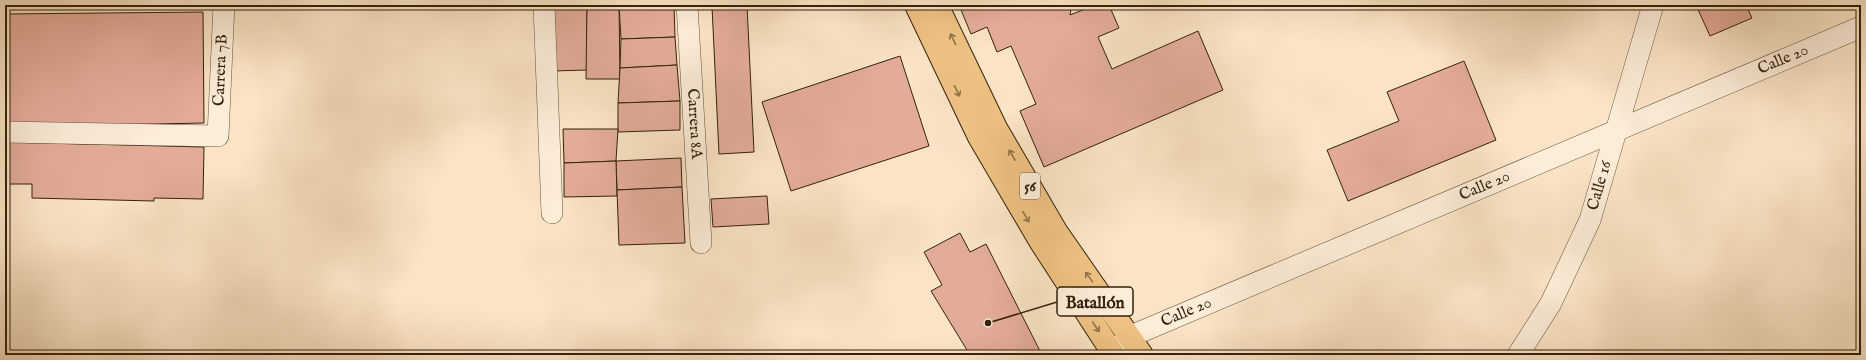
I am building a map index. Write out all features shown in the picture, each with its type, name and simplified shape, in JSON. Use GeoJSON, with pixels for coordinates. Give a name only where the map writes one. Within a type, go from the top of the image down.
{"type":"FeatureCollection","features":[{"type":"Feature","properties":{"kind":"main road","name":"56"},"geometry":{"type":"LineString","coordinates":[[916,5],[979,137],[1040,241],[1113,353]]}},
{"type":"Feature","properties":{"kind":"main road","name":"56"},"geometry":{"type":"LineString","coordinates":[[937,5],[996,128],[1056,231],[1131,336],[1142,355]]}},
{"type":"Feature","properties":{"kind":"street","name":"Carrera 7B"},"geometry":{"type":"LineString","coordinates":[[5,132],[218,136],[224,5]]}},
{"type":"Feature","properties":{"kind":"street"},"geometry":{"type":"LineString","coordinates":[[544,5],[552,212]]}},
{"type":"Feature","properties":{"kind":"street","name":"Carrera 8A"},"geometry":{"type":"LineString","coordinates":[[688,5],[701,243]]}},
{"type":"Feature","properties":{"kind":"street","name":"Calle 16"},"geometry":{"type":"LineString","coordinates":[[1518,355],[1551,303],[1590,220],[1653,5]]}},
{"type":"Feature","properties":{"kind":"street","name":"Calle 20"},"geometry":{"type":"LineString","coordinates":[[1113,353],[1131,336],[1861,26]]}},
{"type":"Feature","properties":{"kind":"building"},"geometry":{"type":"Polygon","coordinates":[[[553,5],[587,5],[587,70],[553,71],[553,5]]]}},
{"type":"Feature","properties":{"kind":"building"},"geometry":{"type":"Polygon","coordinates":[[[587,5],[619,5],[620,79],[586,79],[587,5]]]}},
{"type":"Feature","properties":{"kind":"building"},"geometry":{"type":"Polygon","coordinates":[[[619,5],[674,5],[675,37],[621,39],[619,5]]]}},
{"type":"Feature","properties":{"kind":"building"},"geometry":{"type":"Polygon","coordinates":[[[747,5],[754,152],[719,154],[712,6],[747,5]]]}},
{"type":"Feature","properties":{"kind":"building"},"geometry":{"type":"Polygon","coordinates":[[[959,5],[1072,5],[1070,15],[1095,5],[1109,5],[1119,28],[1098,37],[1112,69],[1198,31],[1223,90],[1044,167],[1020,111],[1036,104],[1011,46],[997,52],[987,27],[971,34],[959,5]]]}},
{"type":"Feature","properties":{"kind":"building"},"geometry":{"type":"Polygon","coordinates":[[[1696,5],[1746,5],[1752,18],[1710,36],[1696,5]]]}},
{"type":"Feature","properties":{"kind":"building"},"geometry":{"type":"Polygon","coordinates":[[[203,12],[204,123],[5,127],[5,14],[203,12]]]}},
{"type":"Feature","properties":{"kind":"building"},"geometry":{"type":"Polygon","coordinates":[[[675,37],[677,65],[620,68],[621,39],[675,37]]]}},
{"type":"Feature","properties":{"kind":"building"},"geometry":{"type":"Polygon","coordinates":[[[900,56],[929,146],[791,191],[762,102],[900,56]]]}},
{"type":"Feature","properties":{"kind":"building"},"geometry":{"type":"Polygon","coordinates":[[[1464,61],[1496,140],[1348,201],[1327,150],[1399,121],[1387,92],[1464,61]]]}},
{"type":"Feature","properties":{"kind":"building"},"geometry":{"type":"Polygon","coordinates":[[[677,65],[680,101],[618,103],[620,68],[677,65]]]}},
{"type":"Feature","properties":{"kind":"building"},"geometry":{"type":"Polygon","coordinates":[[[680,101],[680,130],[618,132],[618,103],[680,101]]]}},
{"type":"Feature","properties":{"kind":"building"},"geometry":{"type":"Polygon","coordinates":[[[563,129],[618,129],[616,161],[564,163],[563,129]]]}},
{"type":"Feature","properties":{"kind":"building"},"geometry":{"type":"Polygon","coordinates":[[[5,142],[204,147],[203,199],[154,198],[154,201],[32,198],[32,184],[5,184],[5,142]]]}},
{"type":"Feature","properties":{"kind":"building"},"geometry":{"type":"Polygon","coordinates":[[[681,158],[682,187],[617,190],[616,161],[681,158]]]}},
{"type":"Feature","properties":{"kind":"building"},"geometry":{"type":"Polygon","coordinates":[[[616,161],[617,196],[564,197],[564,163],[616,161]]]}},
{"type":"Feature","properties":{"kind":"building"},"geometry":{"type":"Polygon","coordinates":[[[682,187],[685,243],[619,245],[617,190],[682,187]]]}},
{"type":"Feature","properties":{"kind":"building"},"geometry":{"type":"Polygon","coordinates":[[[767,196],[769,224],[713,227],[711,199],[767,196]]]}},
{"type":"Feature","properties":{"kind":"building"},"geometry":{"type":"Polygon","coordinates":[[[960,233],[970,252],[986,244],[1042,355],[970,355],[931,291],[942,285],[924,252],[960,233]]]}},
{"type":"Feature","properties":{"kind":"place","name":"Batallón"},"geometry":{"type":"Point","coordinates":[988,323]}}]}
